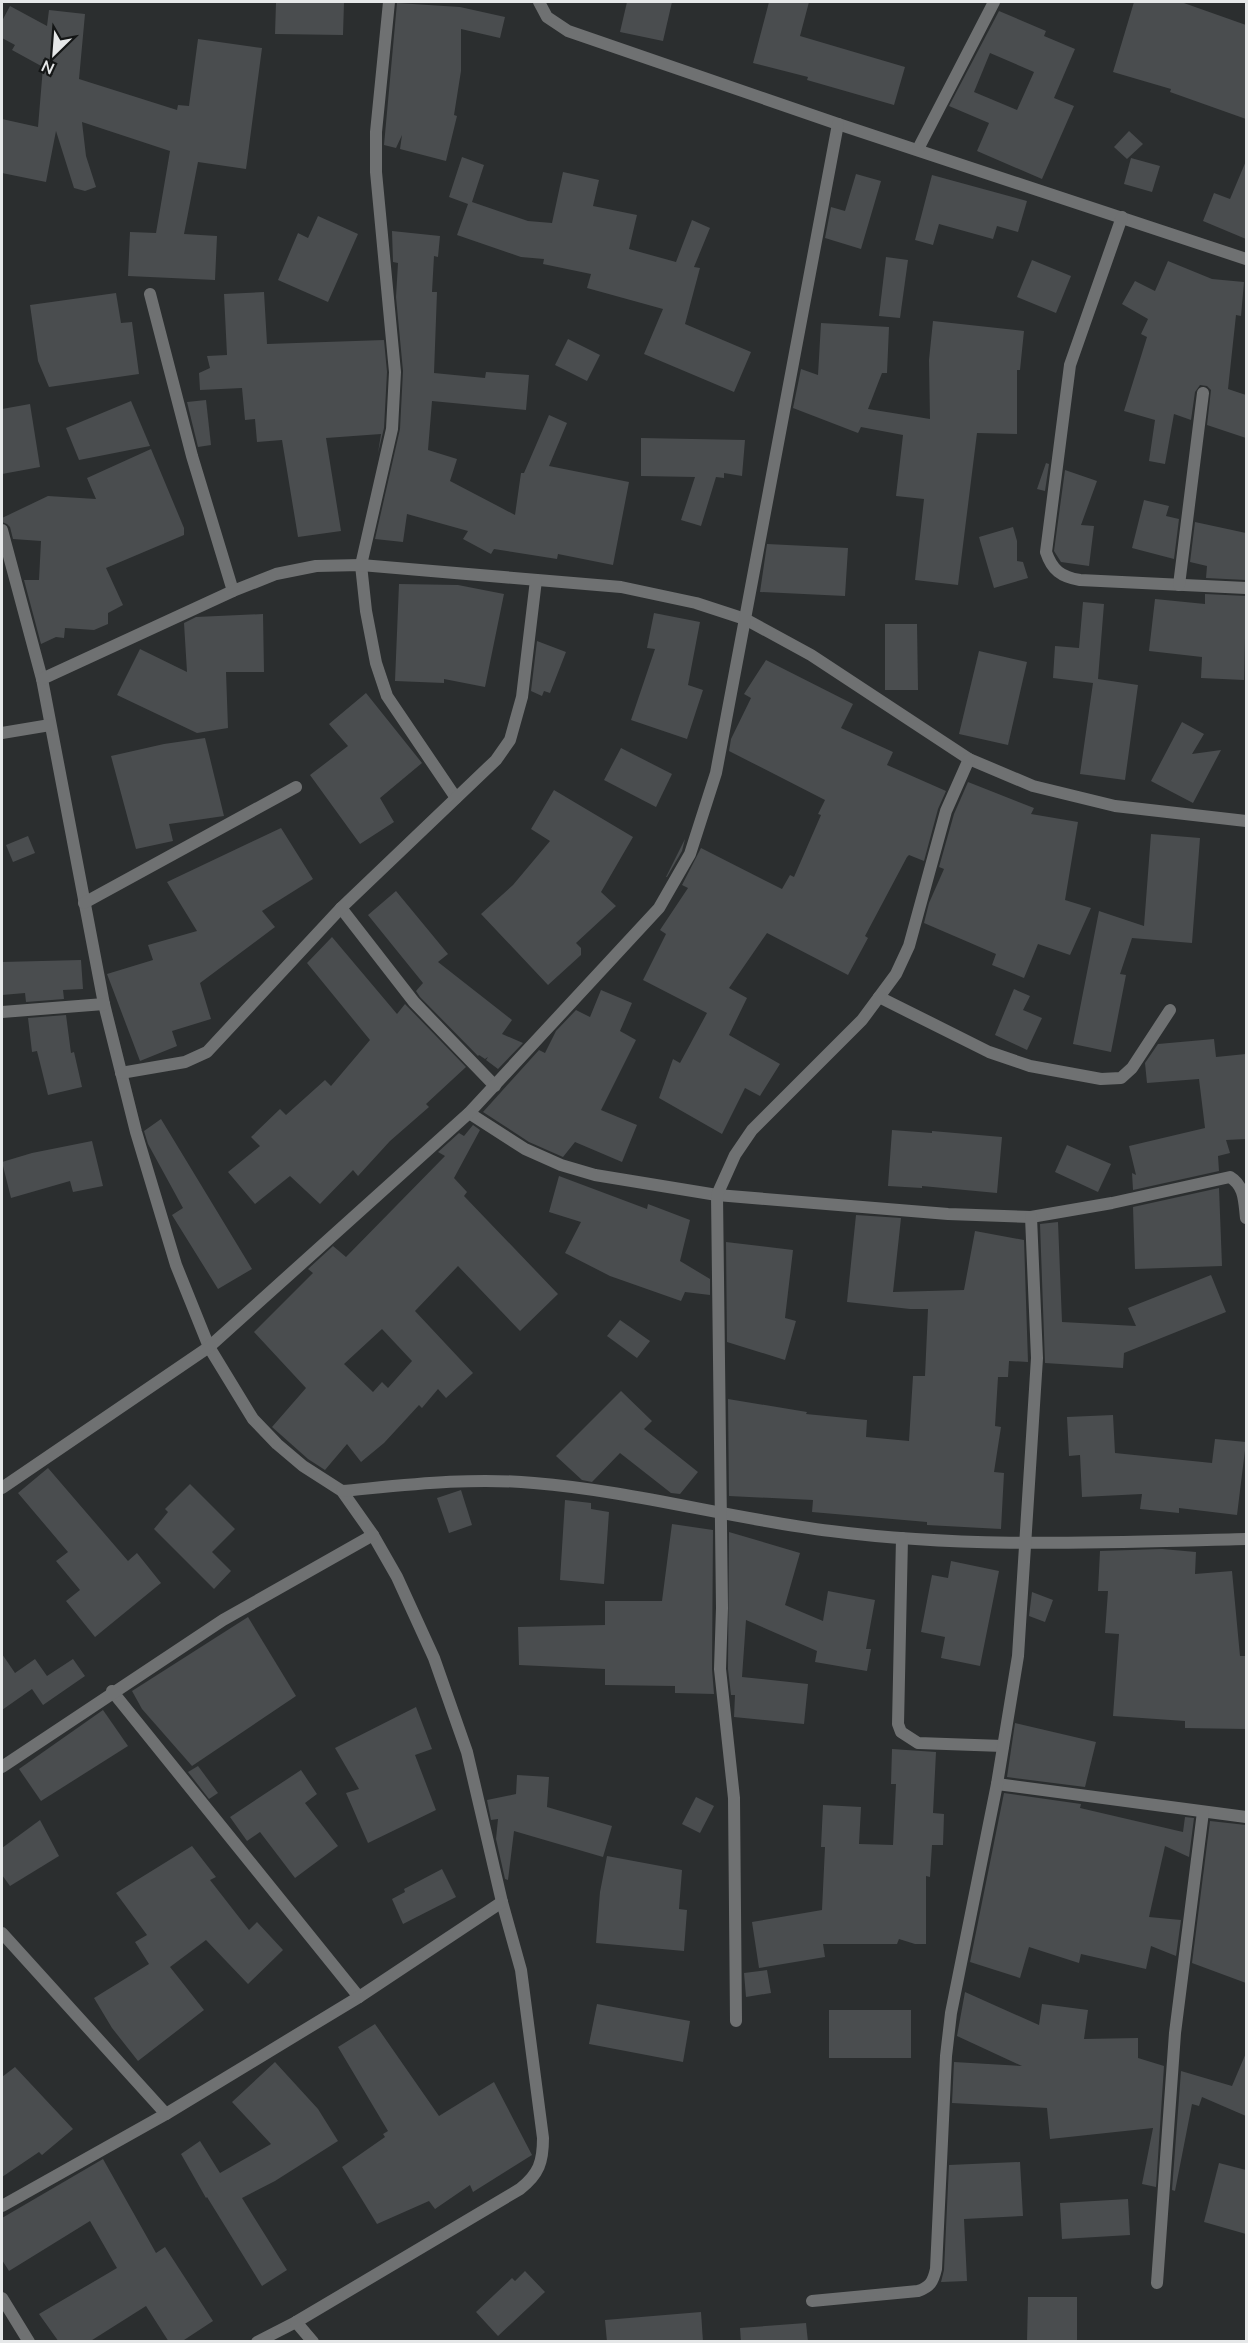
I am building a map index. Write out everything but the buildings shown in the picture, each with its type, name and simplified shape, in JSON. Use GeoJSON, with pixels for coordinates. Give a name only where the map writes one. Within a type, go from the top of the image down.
{"type":"FeatureCollection","features":[{"type":"Feature","properties":{"kind":"street"},"geometry":{"type":"LineString","coordinates":[[389,2],[376,132],[376,172],[395,372],[394,404],[392,429],[361,565],[374,653],[387,696],[456,798]]}},
{"type":"Feature","properties":{"kind":"street"},"geometry":{"type":"LineString","coordinates":[[539,2],[548,17],[568,31],[838,124],[1246,259]]}},
{"type":"Feature","properties":{"kind":"street"},"geometry":{"type":"LineString","coordinates":[[918,149],[994,2]]}},
{"type":"Feature","properties":{"kind":"street"},"geometry":{"type":"LineString","coordinates":[[2,1488],[209,1347],[469,1113],[659,908],[690,854],[716,773],[838,124]]}},
{"type":"Feature","properties":{"kind":"street"},"geometry":{"type":"LineString","coordinates":[[1122,217],[1070,365],[1046,552],[1057,573],[1068,578],[1246,588]]}},
{"type":"Feature","properties":{"kind":"street"},"geometry":{"type":"LineString","coordinates":[[150,294],[192,456],[233,591]]}},
{"type":"Feature","properties":{"kind":"street"},"geometry":{"type":"LineString","coordinates":[[1179,585],[1203,393]]}},
{"type":"Feature","properties":{"kind":"street"},"geometry":{"type":"LineString","coordinates":[[2,530],[42,679],[104,1004],[136,1132],[176,1265],[209,1347],[253,1419],[303,1466],[342,1491],[373,1535],[397,1577],[434,1658],[467,1752],[502,1902],[521,1970],[543,2138],[543,2155],[532,2179],[520,2189],[296,2322],[258,2342]]}},
{"type":"Feature","properties":{"kind":"street"},"geometry":{"type":"LineString","coordinates":[[42,679],[233,591],[276,574],[316,566],[361,565],[621,587],[696,603],[745,619],[811,655],[969,759],[1033,786],[1115,806],[1246,821]]}},
{"type":"Feature","properties":{"kind":"street"},"geometry":{"type":"LineString","coordinates":[[121,1072],[186,1062],[207,1052],[341,908],[496,760],[510,740],[522,697],[536,580]]}},
{"type":"Feature","properties":{"kind":"street"},"geometry":{"type":"LineString","coordinates":[[2,733],[50,725]]}},
{"type":"Feature","properties":{"kind":"street"},"geometry":{"type":"LineString","coordinates":[[736,2020],[734,1798],[720,1669],[722,1608],[717,1195],[735,1155],[752,1130],[862,1020],[896,974],[909,946],[946,811],[969,759]]}},
{"type":"Feature","properties":{"kind":"street"},"geometry":{"type":"LineString","coordinates":[[84,903],[296,787]]}},
{"type":"Feature","properties":{"kind":"street"},"geometry":{"type":"LineString","coordinates":[[341,908],[414,1002],[495,1086]]}},
{"type":"Feature","properties":{"kind":"street"},"geometry":{"type":"LineString","coordinates":[[879,998],[989,1052],[1030,1066],[1101,1079],[1121,1078],[1132,1068],[1170,1010]]}},
{"type":"Feature","properties":{"kind":"street"},"geometry":{"type":"LineString","coordinates":[[2,1012],[104,1004]]}},
{"type":"Feature","properties":{"kind":"street"},"geometry":{"type":"LineString","coordinates":[[469,1113],[525,1149],[561,1165],[595,1174],[717,1195],[948,1214],[1031,1217],[1112,1203],[1230,1177],[1238,1181],[1241,1187],[1246,1218]]}},
{"type":"Feature","properties":{"kind":"street"},"geometry":{"type":"LineString","coordinates":[[812,2301],[918,2291],[928,2288],[936,2269],[946,2056],[951,2013],[997,1784],[1018,1656],[1037,1358],[1031,1217]]}},
{"type":"Feature","properties":{"kind":"street"},"geometry":{"type":"LineString","coordinates":[[342,1491],[461,1480],[534,1483],[830,1531],[902,1538],[1026,1543],[1246,1539]]}},
{"type":"Feature","properties":{"kind":"street"},"geometry":{"type":"LineString","coordinates":[[2,1767],[223,1620],[373,1535]]}},
{"type":"Feature","properties":{"kind":"street"},"geometry":{"type":"LineString","coordinates":[[902,1538],[898,1724],[901,1732],[918,1743],[1003,1746]]}},
{"type":"Feature","properties":{"kind":"street"},"geometry":{"type":"LineString","coordinates":[[112,1692],[359,1997]]}},
{"type":"Feature","properties":{"kind":"street"},"geometry":{"type":"LineString","coordinates":[[997,1784],[1246,1817]]}},
{"type":"Feature","properties":{"kind":"street"},"geometry":{"type":"LineString","coordinates":[[1157,2283],[1175,2033],[1203,1812]]}},
{"type":"Feature","properties":{"kind":"street"},"geometry":{"type":"LineString","coordinates":[[2,2206],[166,2114],[359,1997],[502,1902]]}},
{"type":"Feature","properties":{"kind":"street"},"geometry":{"type":"LineString","coordinates":[[2,1932],[166,2114]]}},
{"type":"Feature","properties":{"kind":"street"},"geometry":{"type":"LineString","coordinates":[[2,2298],[29,2342]]}},
{"type":"Feature","properties":{"kind":"street"},"geometry":{"type":"LineString","coordinates":[[296,2322],[313,2342]]}}]}
